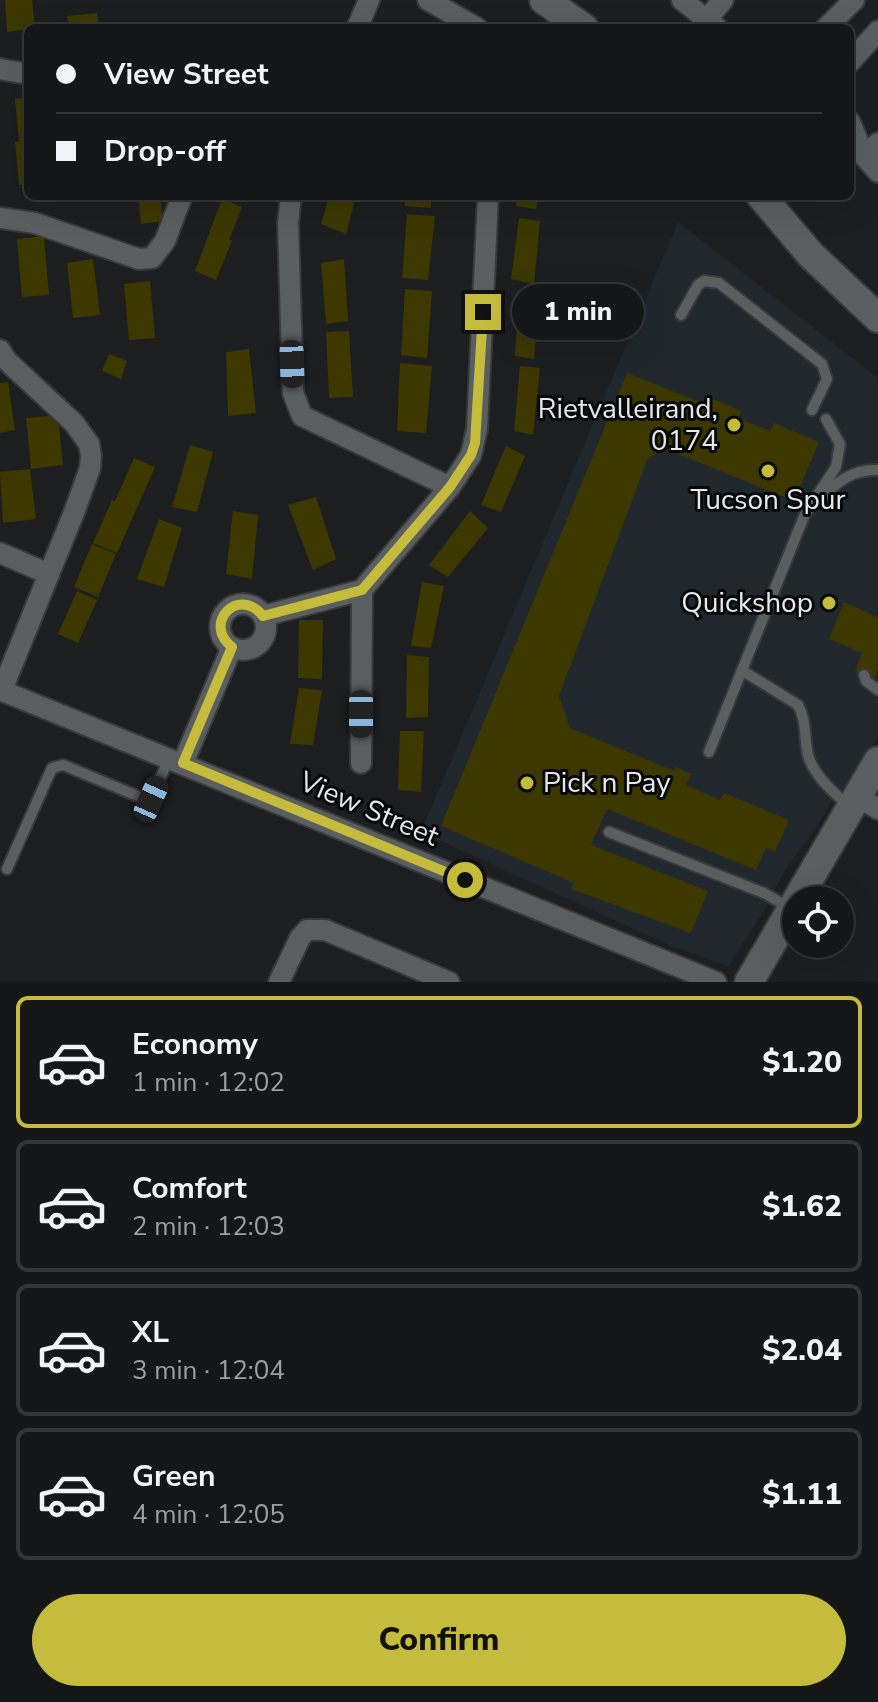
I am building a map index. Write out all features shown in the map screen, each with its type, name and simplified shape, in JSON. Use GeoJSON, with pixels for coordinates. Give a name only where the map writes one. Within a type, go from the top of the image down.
{"type":"FeatureCollection","features":[{"type":"Feature","properties":{"kind":"main road"},"geometry":{"type":"LineString","coordinates":[[544,0],[578,24]]}},
{"type":"Feature","properties":{"kind":"main road"},"geometry":{"type":"LineString","coordinates":[[764,200],[811,255],[878,318]]}},
{"type":"Feature","properties":{"kind":"main road"},"geometry":{"type":"LineString","coordinates":[[781,200],[878,295]]}},
{"type":"Feature","properties":{"kind":"main road"},"geometry":{"type":"LineString","coordinates":[[805,886],[862,804],[878,761]]}},
{"type":"Feature","properties":{"kind":"main road"},"geometry":{"type":"LineString","coordinates":[[749,982],[782,922]]}},
{"type":"Feature","properties":{"kind":"street"},"geometry":{"type":"LineString","coordinates":[[359,24],[369,0]]}},
{"type":"Feature","properties":{"kind":"street"},"geometry":{"type":"LineString","coordinates":[[428,0],[470,24]]}},
{"type":"Feature","properties":{"kind":"street"},"geometry":{"type":"LineString","coordinates":[[682,0],[712,24],[723,0]]}},
{"type":"Feature","properties":{"kind":"street"},"geometry":{"type":"LineString","coordinates":[[830,24],[854,0]]}},
{"type":"Feature","properties":{"kind":"street"},"geometry":{"type":"LineString","coordinates":[[854,58],[878,31]]}},
{"type":"Feature","properties":{"kind":"street"},"geometry":{"type":"LineString","coordinates":[[0,69],[24,73]]}},
{"type":"Feature","properties":{"kind":"street"},"geometry":{"type":"LineString","coordinates":[[854,127],[871,149],[878,172]]}},
{"type":"Feature","properties":{"kind":"street"},"geometry":{"type":"LineString","coordinates":[[0,218],[35,223],[139,259],[152,258],[165,241],[180,200]]}},
{"type":"Feature","properties":{"kind":"street"},"geometry":{"type":"LineString","coordinates":[[291,200],[288,223],[293,393],[302,416],[450,487]]}},
{"type":"Feature","properties":{"kind":"street"},"geometry":{"type":"LineString","coordinates":[[263,616],[362,590],[450,487],[471,455],[477,429],[488,200]]}},
{"type":"Feature","properties":{"kind":"street"},"geometry":{"type":"LineString","coordinates":[[0,350],[7,361],[74,423],[89,444],[90,468],[19,654],[1,690]]}},
{"type":"Feature","properties":{"kind":"street"},"geometry":{"type":"LineString","coordinates":[[0,553],[49,574]]}},
{"type":"Feature","properties":{"kind":"street"},"geometry":{"type":"LineString","coordinates":[[361,763],[362,590]]}},
{"type":"Feature","properties":{"kind":"street"},"geometry":{"type":"LineString","coordinates":[[249,605],[263,616],[266,627],[260,642],[247,649],[232,647],[220,629],[221,622],[228,609],[249,605]]}},
{"type":"Feature","properties":{"kind":"street"},"geometry":{"type":"LineString","coordinates":[[177,760],[232,647]]}},
{"type":"Feature","properties":{"kind":"street","name":"View Street"},"geometry":{"type":"LineString","coordinates":[[1,690],[716,982]]}},
{"type":"Feature","properties":{"kind":"street"},"geometry":{"type":"LineString","coordinates":[[279,982],[300,938],[307,930],[316,929],[325,930],[449,982]]}},
{"type":"Feature","properties":{"kind":"lane"},"geometry":{"type":"LineString","coordinates":[[681,315],[698,285],[704,281],[719,283],[822,364],[827,379],[812,410]]}},
{"type":"Feature","properties":{"kind":"lane"},"geometry":{"type":"LineString","coordinates":[[709,752],[805,514],[836,467],[840,444],[826,419]]}},
{"type":"Feature","properties":{"kind":"lane"},"geometry":{"type":"LineString","coordinates":[[805,514],[845,476],[855,471],[878,470]]}},
{"type":"Feature","properties":{"kind":"lane"},"geometry":{"type":"LineString","coordinates":[[743,671],[798,705],[803,714],[811,763],[835,795],[862,804]]}},
{"type":"Feature","properties":{"kind":"lane"},"geometry":{"type":"LineString","coordinates":[[864,675],[866,681],[878,690]]}},
{"type":"Feature","properties":{"kind":"lane"},"geometry":{"type":"LineString","coordinates":[[7,869],[52,768],[63,765],[147,800],[151,799],[177,760]]}},
{"type":"Feature","properties":{"kind":"lane"},"geometry":{"type":"LineString","coordinates":[[609,832],[764,893],[782,903]]}},
{"type":"Feature","properties":{"kind":"shaded area"},"geometry":{"type":"Polygon","coordinates":[[[678,222],[878,378],[878,737],[854,779],[835,795],[816,828],[785,870],[763,913],[728,966],[673,947],[421,832],[678,222]]]}},
{"type":"Feature","properties":{"kind":"building"},"geometry":{"type":"Polygon","coordinates":[[[5,0],[32,0],[35,24],[24,24],[24,30],[7,32],[5,0]]]}},
{"type":"Feature","properties":{"kind":"building"},"geometry":{"type":"Polygon","coordinates":[[[97,13],[98,24],[68,24],[67,16],[97,13]]]}},
{"type":"Feature","properties":{"kind":"building"},"geometry":{"type":"Polygon","coordinates":[[[24,98],[24,184],[19,185],[15,142],[19,142],[15,99],[24,98]]]}},
{"type":"Feature","properties":{"kind":"building"},"geometry":{"type":"Polygon","coordinates":[[[138,200],[160,200],[163,221],[141,224],[138,200]]]}},
{"type":"Feature","properties":{"kind":"building"},"geometry":{"type":"Polygon","coordinates":[[[222,200],[242,207],[216,280],[195,271],[222,200]]]}},
{"type":"Feature","properties":{"kind":"building"},"geometry":{"type":"Polygon","coordinates":[[[328,200],[355,200],[346,234],[321,224],[328,200]]]}},
{"type":"Feature","properties":{"kind":"building"},"geometry":{"type":"Polygon","coordinates":[[[405,200],[431,200],[431,208],[405,206],[405,200]]]}},
{"type":"Feature","properties":{"kind":"building"},"geometry":{"type":"Polygon","coordinates":[[[517,200],[537,200],[536,209],[516,206],[517,200]]]}},
{"type":"Feature","properties":{"kind":"building"},"geometry":{"type":"Polygon","coordinates":[[[407,214],[435,216],[428,280],[402,278],[407,214]]]}},
{"type":"Feature","properties":{"kind":"building"},"geometry":{"type":"Polygon","coordinates":[[[519,218],[540,221],[534,284],[511,279],[519,218]]]}},
{"type":"Feature","properties":{"kind":"building"},"geometry":{"type":"Polygon","coordinates":[[[44,236],[49,295],[22,297],[17,239],[44,236]]]}},
{"type":"Feature","properties":{"kind":"building"},"geometry":{"type":"Polygon","coordinates":[[[93,259],[100,315],[73,318],[67,263],[93,259]]]}},
{"type":"Feature","properties":{"kind":"building"},"geometry":{"type":"Polygon","coordinates":[[[344,259],[348,321],[326,324],[321,263],[344,259]]]}},
{"type":"Feature","properties":{"kind":"building"},"geometry":{"type":"Polygon","coordinates":[[[150,281],[155,338],[129,340],[124,284],[150,281]]]}},
{"type":"Feature","properties":{"kind":"building"},"geometry":{"type":"Polygon","coordinates":[[[405,289],[432,291],[427,358],[401,355],[405,289]]]}},
{"type":"Feature","properties":{"kind":"building"},"geometry":{"type":"Polygon","coordinates":[[[519,291],[540,294],[534,359],[515,356],[519,291]]]}},
{"type":"Feature","properties":{"kind":"building"},"geometry":{"type":"Polygon","coordinates":[[[349,331],[353,397],[329,398],[326,332],[349,331]]]}},
{"type":"Feature","properties":{"kind":"building"},"geometry":{"type":"Polygon","coordinates":[[[249,349],[256,413],[228,416],[226,352],[249,349]]]}},
{"type":"Feature","properties":{"kind":"building"},"geometry":{"type":"Polygon","coordinates":[[[109,354],[127,361],[121,379],[102,371],[109,354]]]}},
{"type":"Feature","properties":{"kind":"building"},"geometry":{"type":"Polygon","coordinates":[[[400,363],[432,366],[426,433],[397,431],[400,363]]]}},
{"type":"Feature","properties":{"kind":"building"},"geometry":{"type":"Polygon","coordinates":[[[520,366],[540,368],[533,435],[514,431],[520,366]]]}},
{"type":"Feature","properties":{"kind":"building"},"geometry":{"type":"Polygon","coordinates":[[[627,373],[710,406],[713,399],[741,411],[738,418],[770,431],[774,423],[819,442],[794,501],[666,449],[648,458],[559,696],[570,728],[674,771],[676,767],[691,774],[686,785],[720,800],[724,793],[789,820],[775,852],[766,848],[756,870],[607,809],[591,845],[708,891],[691,933],[571,889],[574,883],[441,826],[627,373]]]}},
{"type":"Feature","properties":{"kind":"building"},"geometry":{"type":"Polygon","coordinates":[[[8,382],[15,430],[0,433],[0,383],[8,382]]]}},
{"type":"Feature","properties":{"kind":"building"},"geometry":{"type":"Polygon","coordinates":[[[58,415],[63,465],[31,469],[26,418],[58,415]]]}},
{"type":"Feature","properties":{"kind":"building"},"geometry":{"type":"Polygon","coordinates":[[[190,445],[213,452],[197,512],[172,507],[190,445]]]}},
{"type":"Feature","properties":{"kind":"building"},"geometry":{"type":"Polygon","coordinates":[[[506,446],[525,456],[501,512],[481,505],[506,446]]]}},
{"type":"Feature","properties":{"kind":"building"},"geometry":{"type":"Polygon","coordinates":[[[134,458],[155,467],[117,553],[93,543],[134,458]]]}},
{"type":"Feature","properties":{"kind":"building"},"geometry":{"type":"Polygon","coordinates":[[[30,469],[36,519],[3,523],[0,472],[30,469]]]}},
{"type":"Feature","properties":{"kind":"building"},"geometry":{"type":"Polygon","coordinates":[[[316,497],[336,559],[313,570],[288,505],[316,497]]]}},
{"type":"Feature","properties":{"kind":"building"},"geometry":{"type":"Polygon","coordinates":[[[233,511],[258,515],[252,579],[226,574],[233,511]]]}},
{"type":"Feature","properties":{"kind":"building"},"geometry":{"type":"Polygon","coordinates":[[[470,511],[488,528],[448,577],[429,565],[470,511]]]}},
{"type":"Feature","properties":{"kind":"building"},"geometry":{"type":"Polygon","coordinates":[[[159,519],[182,528],[164,587],[137,579],[159,519]]]}},
{"type":"Feature","properties":{"kind":"building"},"geometry":{"type":"Polygon","coordinates":[[[92,544],[116,554],[98,597],[74,587],[92,544]]]}},
{"type":"Feature","properties":{"kind":"building"},"geometry":{"type":"Polygon","coordinates":[[[422,582],[444,586],[431,648],[411,646],[422,582]]]}},
{"type":"Feature","properties":{"kind":"building"},"geometry":{"type":"Polygon","coordinates":[[[77,591],[97,600],[78,643],[58,634],[77,591]]]}},
{"type":"Feature","properties":{"kind":"building"},"geometry":{"type":"Polygon","coordinates":[[[844,602],[878,617],[878,669],[874,679],[855,671],[862,653],[829,639],[844,602]]]}},
{"type":"Feature","properties":{"kind":"building"},"geometry":{"type":"Polygon","coordinates":[[[299,620],[323,620],[322,679],[298,678],[299,620]]]}},
{"type":"Feature","properties":{"kind":"building"},"geometry":{"type":"Polygon","coordinates":[[[407,655],[429,657],[428,717],[406,718],[407,655]]]}},
{"type":"Feature","properties":{"kind":"building"},"geometry":{"type":"Polygon","coordinates":[[[299,688],[322,690],[313,745],[290,744],[299,688]]]}},
{"type":"Feature","properties":{"kind":"building"},"geometry":{"type":"Polygon","coordinates":[[[400,731],[424,731],[421,792],[398,790],[400,731]]]}},
{"type":"Feature","properties":{"kind":"place","name":"Rietvalleirand, 0174"},"geometry":{"type":"Point","coordinates":[734,425]}},
{"type":"Feature","properties":{"kind":"place","name":"Tucson Spur"},"geometry":{"type":"Point","coordinates":[768,471]}},
{"type":"Feature","properties":{"kind":"place","name":"Quickshop"},"geometry":{"type":"Point","coordinates":[829,603]}},
{"type":"Feature","properties":{"kind":"place","name":"Pick n Pay"},"geometry":{"type":"Point","coordinates":[527,783]}},
{"type":"Feature","properties":{"kind":"route"},"geometry":{"type":"LineString","coordinates":[[465,880],[183,763],[232,647],[220,629],[223,615],[228,609],[249,605],[263,616],[362,590],[450,487],[471,455],[475,443],[483,312]]}}]}
